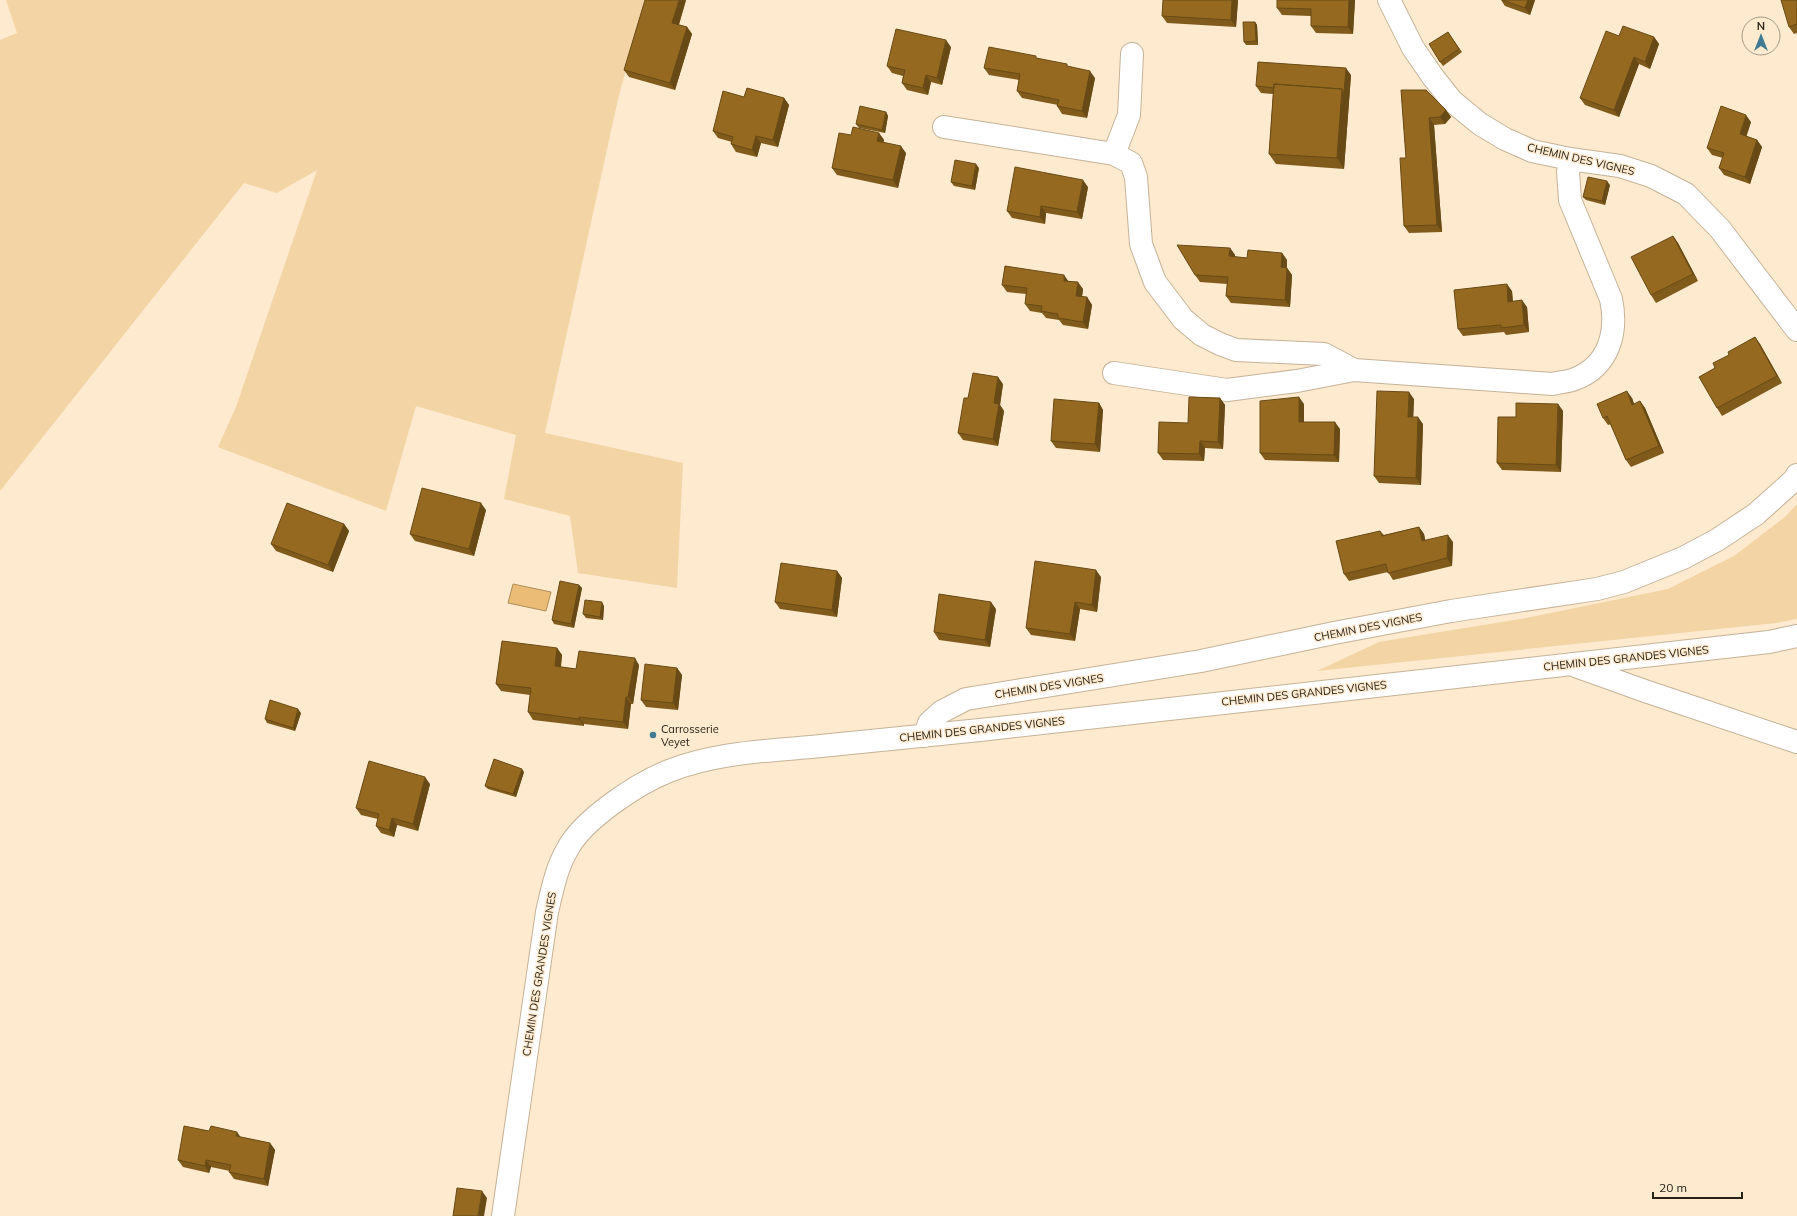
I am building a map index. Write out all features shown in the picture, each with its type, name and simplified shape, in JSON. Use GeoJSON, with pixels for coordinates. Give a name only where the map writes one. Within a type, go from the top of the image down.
{"type":"FeatureCollection","features":[{"type":"Feature","properties":{"kind":"street","name":"CHEMIN DES VIGNES"},"geometry":{"type":"LineString","coordinates":[[1389,0],[1413,48],[1452,101],[1480,124],[1505,139],[1532,150],[1570,159],[1620,166],[1651,176],[1686,194],[1720,229],[1797,330]]}},
{"type":"Feature","properties":{"kind":"street"},"geometry":{"type":"LineString","coordinates":[[1114,154],[1129,115],[1132,54]]}},
{"type":"Feature","properties":{"kind":"street"},"geometry":{"type":"LineString","coordinates":[[944,127],[1114,154],[1131,163],[1136,177],[1141,244],[1156,282],[1182,319],[1202,335],[1236,350],[1324,354],[1354,370]]}},
{"type":"Feature","properties":{"kind":"street"},"geometry":{"type":"LineString","coordinates":[[1114,373],[1227,390],[1297,382],[1354,370],[1553,384],[1575,379],[1593,368],[1605,355],[1612,335],[1614,315],[1611,299],[1570,200],[1568,172],[1570,159]]}},
{"type":"Feature","properties":{"kind":"street","name":"CHEMIN DES VIGNES"},"geometry":{"type":"LineString","coordinates":[[925,736],[929,723],[941,712],[966,699],[1201,661],[1342,631],[1451,611],[1597,589],[1624,582],[1683,558],[1717,540],[1756,514],[1794,480],[1797,475]]}},
{"type":"Feature","properties":{"kind":"street","name":"CHEMIN DES GRANDES VIGNES"},"geometry":{"type":"LineString","coordinates":[[503,1216],[547,912],[555,877],[568,847],[592,819],[633,789],[669,771],[704,760],[759,752],[925,736],[1300,693],[1573,665],[1769,642],[1797,636]]}},
{"type":"Feature","properties":{"kind":"street"},"geometry":{"type":"LineString","coordinates":[[1573,665],[1797,742]]}},
{"type":"Feature","properties":{"kind":"shaded area"},"geometry":{"type":"Polygon","coordinates":[[[6,0],[645,0],[618,99],[545,433],[683,463],[677,588],[578,573],[570,516],[504,499],[516,435],[416,406],[386,511],[218,447],[236,407],[317,170],[277,193],[244,183],[0,491],[0,40],[17,33],[6,0]]]}},
{"type":"Feature","properties":{"kind":"shaded area"},"geometry":{"type":"Polygon","coordinates":[[[1797,504],[1797,619],[1776,623],[1317,671],[1379,642],[1526,618],[1668,589],[1734,556],[1785,517],[1797,504]]]}},
{"type":"Feature","properties":{"kind":"shaded area"},"geometry":{"type":"Polygon","coordinates":[[[513,584],[551,592],[546,611],[508,603],[513,584]]]}},
{"type":"Feature","properties":{"kind":"building"},"geometry":{"type":"Polygon","coordinates":[[[645,0],[679,0],[672,23],[687,27],[670,83],[624,70],[645,0]]]}},
{"type":"Feature","properties":{"kind":"building"},"geometry":{"type":"Polygon","coordinates":[[[1163,0],[1232,0],[1231,20],[1162,16],[1163,0]]]}},
{"type":"Feature","properties":{"kind":"building"},"geometry":{"type":"Polygon","coordinates":[[[1277,0],[1349,0],[1348,27],[1311,26],[1311,9],[1277,8],[1277,0]]]}},
{"type":"Feature","properties":{"kind":"building"},"geometry":{"type":"Polygon","coordinates":[[[1502,0],[1528,0],[1525,8],[1502,0]]]}},
{"type":"Feature","properties":{"kind":"building"},"geometry":{"type":"Polygon","coordinates":[[[1781,0],[1797,0],[1797,24],[1789,27],[1781,0]]]}},
{"type":"Feature","properties":{"kind":"building"},"geometry":{"type":"Polygon","coordinates":[[[1243,22],[1255,22],[1256,41],[1244,42],[1243,22]]]}},
{"type":"Feature","properties":{"kind":"building"},"geometry":{"type":"Polygon","coordinates":[[[1623,26],[1654,37],[1645,62],[1634,57],[1614,110],[1580,98],[1606,31],[1619,36],[1623,26]]]}},
{"type":"Feature","properties":{"kind":"building"},"geometry":{"type":"Polygon","coordinates":[[[896,29],[946,40],[937,78],[926,75],[923,88],[902,83],[905,70],[887,66],[896,29]]]}},
{"type":"Feature","properties":{"kind":"building"},"geometry":{"type":"Polygon","coordinates":[[[1448,32],[1459,49],[1440,62],[1429,44],[1448,32]]]}},
{"type":"Feature","properties":{"kind":"building"},"geometry":{"type":"Polygon","coordinates":[[[989,47],[1036,56],[1036,58],[1067,64],[1067,66],[1090,71],[1082,111],[1057,106],[1059,100],[1017,91],[1020,74],[984,68],[989,47]]]}},
{"type":"Feature","properties":{"kind":"building"},"geometry":{"type":"Polygon","coordinates":[[[1258,62],[1346,68],[1344,93],[1342,89],[1274,84],[1274,88],[1256,86],[1258,62]]]}},
{"type":"Feature","properties":{"kind":"building"},"geometry":{"type":"Polygon","coordinates":[[[1274,84],[1342,89],[1337,158],[1269,154],[1274,84]]]}},
{"type":"Feature","properties":{"kind":"building"},"geometry":{"type":"Polygon","coordinates":[[[747,88],[784,98],[773,140],[756,136],[752,150],[731,144],[733,137],[713,131],[723,91],[744,97],[747,88]]]}},
{"type":"Feature","properties":{"kind":"building"},"geometry":{"type":"Polygon","coordinates":[[[1401,90],[1426,90],[1446,110],[1440,117],[1429,118],[1437,225],[1404,226],[1400,158],[1406,158],[1401,90]]]}},
{"type":"Feature","properties":{"kind":"building"},"geometry":{"type":"Polygon","coordinates":[[[860,106],[886,112],[882,130],[856,124],[860,106]]]}},
{"type":"Feature","properties":{"kind":"building"},"geometry":{"type":"Polygon","coordinates":[[[1721,106],[1746,115],[1740,134],[1757,140],[1745,177],[1719,168],[1724,153],[1707,148],[1721,106]]]}},
{"type":"Feature","properties":{"kind":"building"},"geometry":{"type":"Polygon","coordinates":[[[853,127],[879,133],[877,141],[901,146],[893,180],[832,168],[839,133],[851,135],[853,127]]]}},
{"type":"Feature","properties":{"kind":"building"},"geometry":{"type":"Polygon","coordinates":[[[955,160],[976,164],[972,186],[951,182],[955,160]]]}},
{"type":"Feature","properties":{"kind":"building"},"geometry":{"type":"Polygon","coordinates":[[[1015,167],[1083,180],[1077,212],[1041,206],[1040,217],[1007,211],[1015,167]]]}},
{"type":"Feature","properties":{"kind":"building"},"geometry":{"type":"Polygon","coordinates":[[[1588,177],[1607,181],[1602,201],[1583,197],[1588,177]]]}},
{"type":"Feature","properties":{"kind":"building"},"geometry":{"type":"Polygon","coordinates":[[[1673,236],[1693,274],[1651,295],[1631,257],[1673,236]]]}},
{"type":"Feature","properties":{"kind":"building"},"geometry":{"type":"Polygon","coordinates":[[[1177,245],[1230,248],[1229,256],[1247,258],[1248,250],[1282,253],[1281,267],[1287,268],[1285,300],[1226,296],[1228,277],[1195,275],[1177,245]]]}},
{"type":"Feature","properties":{"kind":"building"},"geometry":{"type":"Polygon","coordinates":[[[1005,266],[1064,275],[1064,281],[1078,282],[1076,296],[1087,297],[1083,322],[1058,318],[1058,314],[1041,311],[1042,306],[1025,304],[1027,288],[1002,285],[1005,266]]]}},
{"type":"Feature","properties":{"kind":"building"},"geometry":{"type":"Polygon","coordinates":[[[1507,284],[1508,302],[1522,300],[1524,325],[1501,328],[1501,325],[1458,329],[1454,290],[1507,284]]]}},
{"type":"Feature","properties":{"kind":"building"},"geometry":{"type":"Polygon","coordinates":[[[1755,337],[1777,376],[1717,408],[1699,377],[1715,368],[1713,363],[1729,355],[1728,352],[1755,337]]]}},
{"type":"Feature","properties":{"kind":"building"},"geometry":{"type":"Polygon","coordinates":[[[973,373],[998,377],[994,403],[999,404],[993,439],[958,433],[964,398],[968,398],[973,373]]]}},
{"type":"Feature","properties":{"kind":"building"},"geometry":{"type":"Polygon","coordinates":[[[1377,391],[1409,392],[1408,417],[1418,417],[1416,478],[1374,476],[1377,391]]]}},
{"type":"Feature","properties":{"kind":"building"},"geometry":{"type":"Polygon","coordinates":[[[1627,391],[1632,405],[1640,401],[1659,446],[1626,460],[1607,416],[1603,418],[1597,404],[1627,391]]]}},
{"type":"Feature","properties":{"kind":"building"},"geometry":{"type":"Polygon","coordinates":[[[1189,397],[1220,398],[1218,442],[1200,441],[1199,454],[1158,453],[1159,422],[1188,423],[1189,397]]]}},
{"type":"Feature","properties":{"kind":"building"},"geometry":{"type":"Polygon","coordinates":[[[1299,397],[1299,422],[1335,422],[1334,455],[1260,453],[1260,401],[1299,397]]]}},
{"type":"Feature","properties":{"kind":"building"},"geometry":{"type":"Polygon","coordinates":[[[1054,399],[1099,403],[1095,444],[1051,441],[1054,399]]]}},
{"type":"Feature","properties":{"kind":"building"},"geometry":{"type":"Polygon","coordinates":[[[1516,403],[1558,404],[1556,465],[1497,463],[1498,417],[1516,417],[1516,403]]]}},
{"type":"Feature","properties":{"kind":"building"},"geometry":{"type":"Polygon","coordinates":[[[422,488],[481,503],[469,549],[410,534],[422,488]]]}},
{"type":"Feature","properties":{"kind":"building"},"geometry":{"type":"Polygon","coordinates":[[[287,503],[344,524],[328,565],[271,544],[287,503]]]}},
{"type":"Feature","properties":{"kind":"building"},"geometry":{"type":"Polygon","coordinates":[[[1419,527],[1422,541],[1448,535],[1447,558],[1388,573],[1386,564],[1344,574],[1336,541],[1380,531],[1382,536],[1419,527]]]}},
{"type":"Feature","properties":{"kind":"building"},"geometry":{"type":"Polygon","coordinates":[[[1035,561],[1096,570],[1092,605],[1075,602],[1070,634],[1026,628],[1035,561]]]}},
{"type":"Feature","properties":{"kind":"building"},"geometry":{"type":"Polygon","coordinates":[[[781,563],[837,571],[832,610],[775,602],[781,563]]]}},
{"type":"Feature","properties":{"kind":"building"},"geometry":{"type":"Polygon","coordinates":[[[560,581],[579,585],[571,624],[552,620],[560,581]]]}},
{"type":"Feature","properties":{"kind":"building"},"geometry":{"type":"Polygon","coordinates":[[[939,594],[991,602],[985,640],[934,632],[939,594]]]}},
{"type":"Feature","properties":{"kind":"building"},"geometry":{"type":"Polygon","coordinates":[[[585,600],[602,602],[600,617],[583,614],[585,600]]]}},
{"type":"Feature","properties":{"kind":"building"},"geometry":{"type":"Polygon","coordinates":[[[502,641],[557,648],[555,666],[576,669],[579,651],[635,658],[628,697],[626,697],[623,722],[579,717],[579,719],[528,712],[531,688],[496,684],[502,641]]]}},
{"type":"Feature","properties":{"kind":"building"},"geometry":{"type":"Polygon","coordinates":[[[645,664],[677,668],[673,703],[641,700],[645,664]]]}},
{"type":"Feature","properties":{"kind":"building"},"geometry":{"type":"Polygon","coordinates":[[[270,700],[298,709],[293,728],[265,719],[270,700]]]}},
{"type":"Feature","properties":{"kind":"building"},"geometry":{"type":"Polygon","coordinates":[[[494,759],[522,769],[513,794],[485,786],[494,759]]]}},
{"type":"Feature","properties":{"kind":"building"},"geometry":{"type":"Polygon","coordinates":[[[369,761],[425,777],[413,824],[392,818],[389,830],[376,826],[379,814],[356,808],[369,761]]]}},
{"type":"Feature","properties":{"kind":"building"},"geometry":{"type":"Polygon","coordinates":[[[184,1126],[209,1131],[211,1126],[237,1132],[236,1136],[270,1143],[264,1179],[229,1172],[231,1165],[206,1160],[205,1166],[178,1160],[184,1126]]]}},
{"type":"Feature","properties":{"kind":"building"},"geometry":{"type":"Polygon","coordinates":[[[457,1188],[482,1191],[478,1216],[453,1216],[457,1188]]]}},
{"type":"Feature","properties":{"kind":"place","name":"Carrosserie Veyet"},"geometry":{"type":"Point","coordinates":[653,735]}}]}
